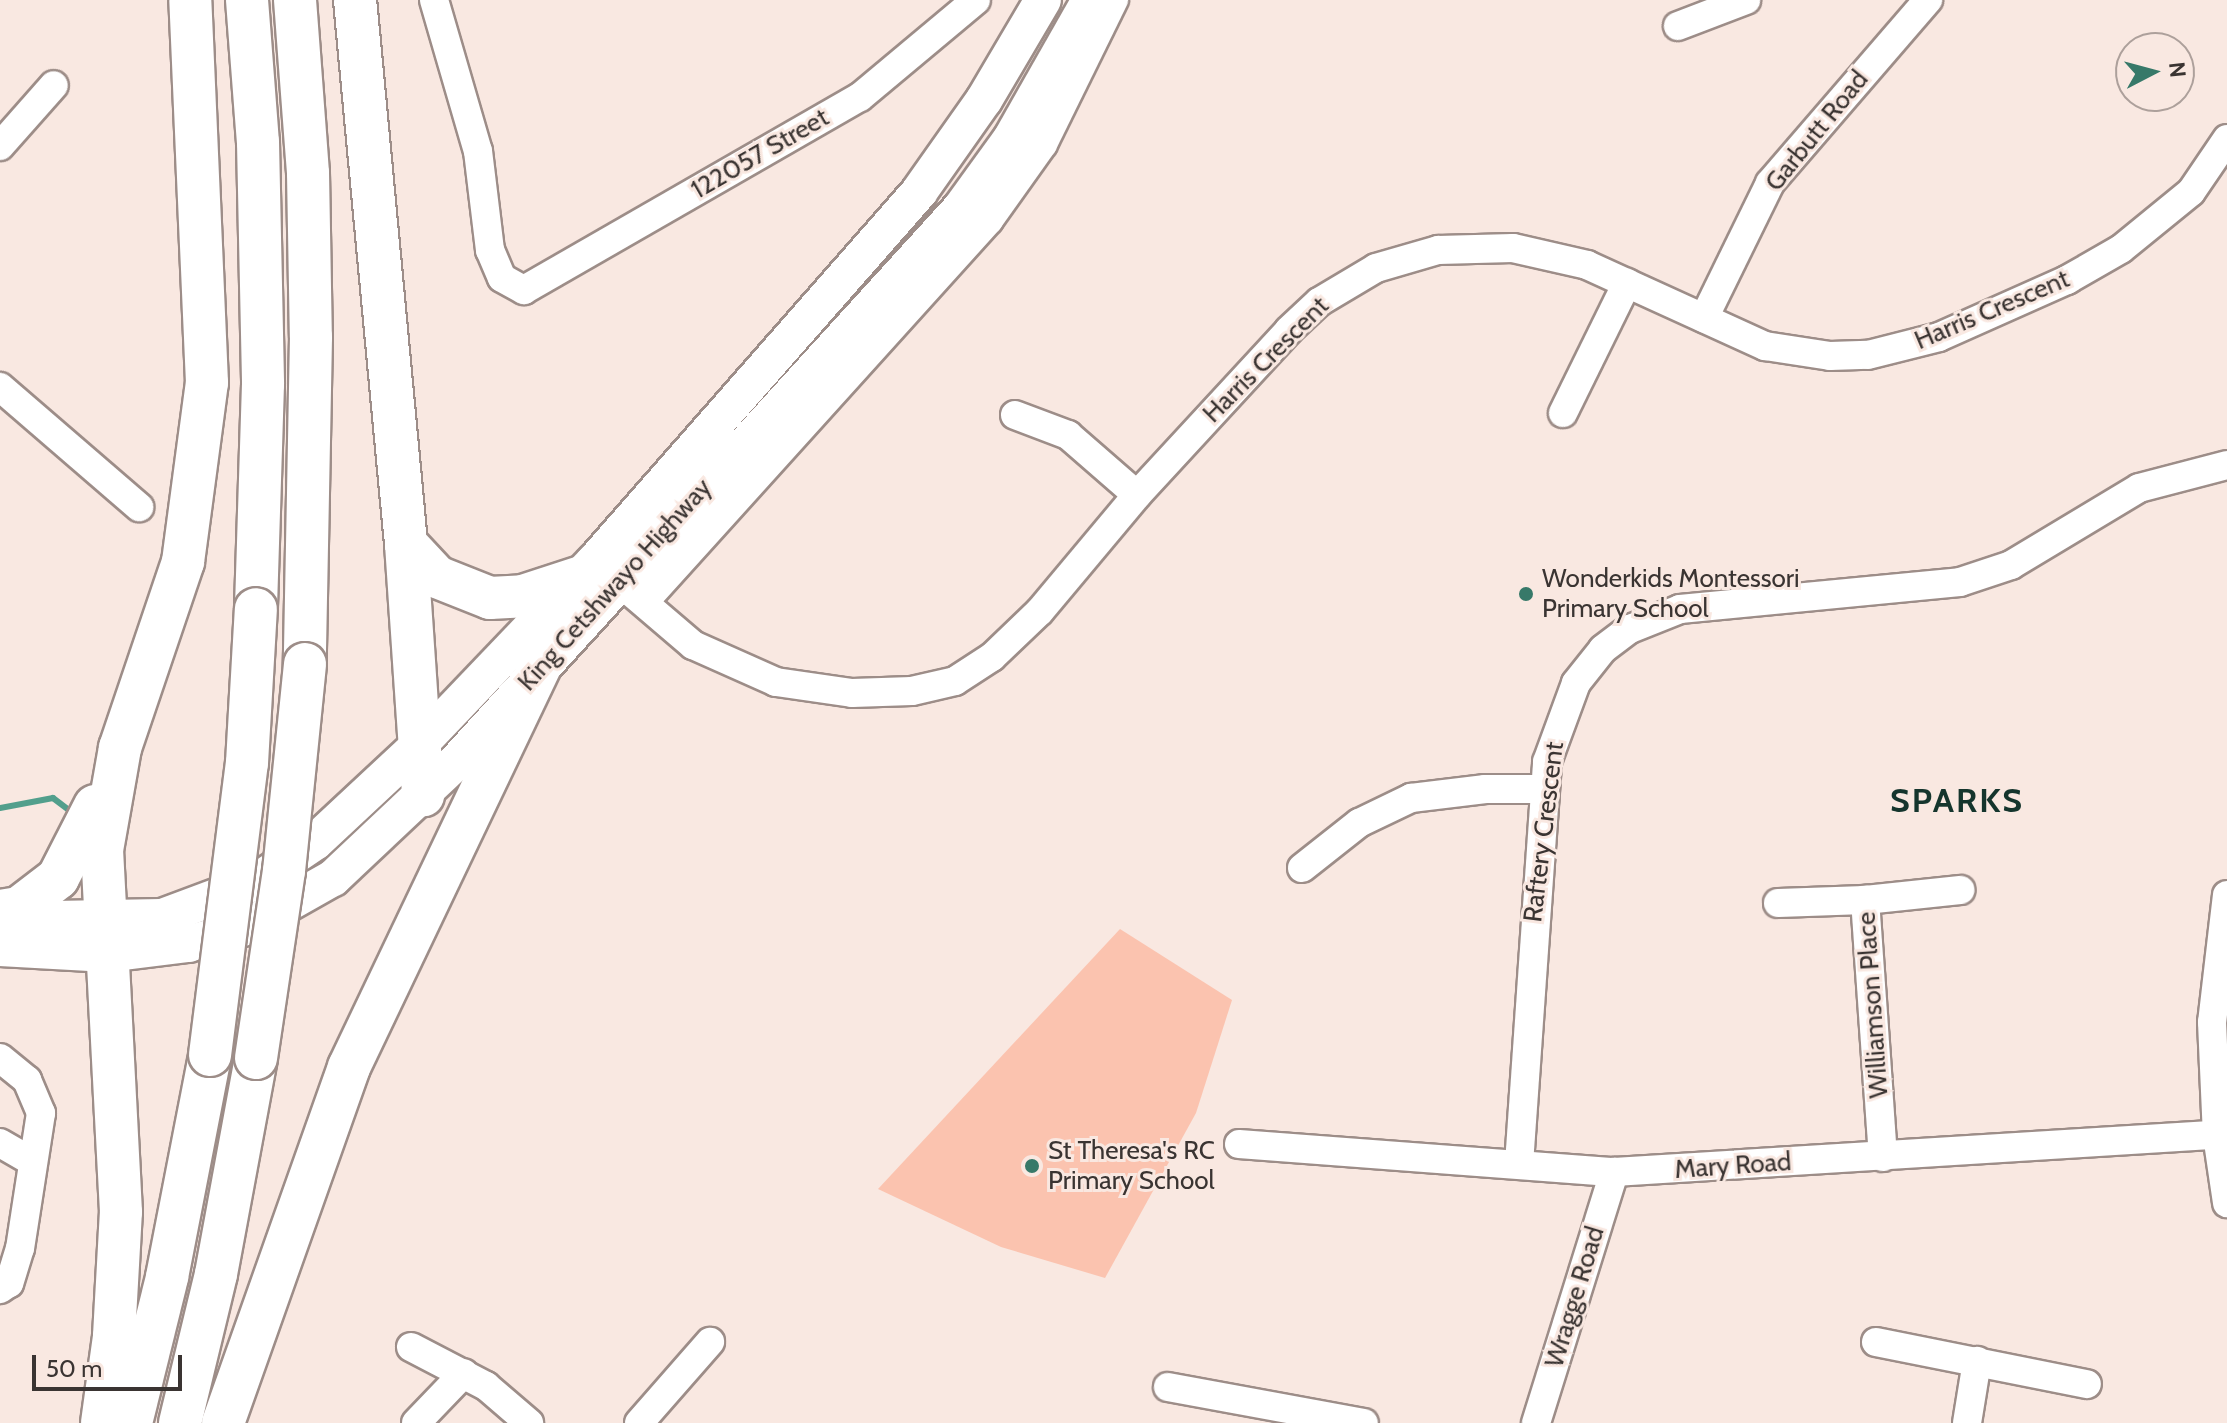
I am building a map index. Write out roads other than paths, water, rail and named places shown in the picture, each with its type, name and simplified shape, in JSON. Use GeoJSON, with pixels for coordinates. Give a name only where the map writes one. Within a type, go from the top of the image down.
{"type":"FeatureCollection","features":[{"type":"Feature","properties":{"kind":"highway"},"geometry":{"type":"LineString","coordinates":[[0,911],[38,898],[72,859],[120,748],[183,562],[207,383],[190,0]]}},
{"type":"Feature","properties":{"kind":"highway"},"geometry":{"type":"LineString","coordinates":[[131,1423],[167,1277],[210,1055],[245,777],[256,609],[263,369],[258,142],[247,0]]}},
{"type":"Feature","properties":{"kind":"highway"},"geometry":{"type":"LineString","coordinates":[[180,1423],[216,1274],[256,1058],[284,871],[305,664],[311,337],[308,173],[295,0]]}},
{"type":"Feature","properties":{"kind":"highway"},"geometry":{"type":"LineString","coordinates":[[355,0],[406,544],[423,795]]}},
{"type":"Feature","properties":{"kind":"highway"},"geometry":{"type":"LineString","coordinates":[[406,544],[437,577],[490,598],[523,596],[608,581]]}},
{"type":"Feature","properties":{"kind":"highway"},"geometry":{"type":"LineString","coordinates":[[223,1423],[349,1067],[540,667]]}},
{"type":"Feature","properties":{"kind":"highway"},"geometry":{"type":"LineString","coordinates":[[102,1423],[114,1336],[121,1212],[102,850],[120,748]]}},
{"type":"Feature","properties":{"kind":"main road","name":"King Cetshwayo Highway"},"geometry":{"type":"LineString","coordinates":[[0,920],[106,938],[188,944],[246,927],[333,878],[423,795],[540,667],[919,192],[984,100],[1043,0]]}},
{"type":"Feature","properties":{"kind":"main road","name":"King Cetshwayo Highway"},"geometry":{"type":"LineString","coordinates":[[0,948],[106,938],[256,882],[315,842],[421,743],[608,581],[961,208],[1011,139],[1090,0]]}},
{"type":"Feature","properties":{"kind":"street","name":"122057 Street"},"geometry":{"type":"LineString","coordinates":[[434,0],[478,151],[490,250],[509,286],[530,289],[860,97],[976,0]]}},
{"type":"Feature","properties":{"kind":"street"},"geometry":{"type":"LineString","coordinates":[[608,581],[989,220],[1043,144],[1114,0]]}},
{"type":"Feature","properties":{"kind":"street"},"geometry":{"type":"LineString","coordinates":[[1678,26],[1746,0]]}},
{"type":"Feature","properties":{"kind":"street","name":"Garbutt Road"},"geometry":{"type":"LineString","coordinates":[[1704,318],[1770,183],[1928,0]]}},
{"type":"Feature","properties":{"kind":"street"},"geometry":{"type":"LineString","coordinates":[[0,146],[54,85]]}},
{"type":"Feature","properties":{"kind":"street","name":"Harris Crescent"},"geometry":{"type":"LineString","coordinates":[[608,581],[693,645],[776,682],[852,693],[912,691],[955,681],[992,657],[1040,611],[1137,495],[1289,330],[1319,302],[1376,268],[1438,250],[1513,248],[1587,265],[1748,340],[1803,353],[1868,355],[1918,345],[2067,280],[2121,249],[2191,192],[2227,139]]}},
{"type":"Feature","properties":{"kind":"street"},"geometry":{"type":"LineString","coordinates":[[1563,413],[1627,283]]}},
{"type":"Feature","properties":{"kind":"street"},"geometry":{"type":"LineString","coordinates":[[0,387],[139,507]]}},
{"type":"Feature","properties":{"kind":"street"},"geometry":{"type":"LineString","coordinates":[[1015,415],[1068,435],[1137,495]]}},
{"type":"Feature","properties":{"kind":"street","name":"Raftery Crescent"},"geometry":{"type":"LineString","coordinates":[[1519,1164],[1543,789],[1557,724],[1576,683],[1603,649],[1648,620],[1680,609],[1960,582],[2011,565],[2139,488],[2227,465]]}},
{"type":"Feature","properties":{"kind":"street"},"geometry":{"type":"LineString","coordinates":[[1302,868],[1359,823],[1411,798],[1485,789],[1543,789]]}},
{"type":"Feature","properties":{"kind":"street","name":"Williamson Place"},"geometry":{"type":"LineString","coordinates":[[1883,1157],[1865,900],[1960,890]]}},
{"type":"Feature","properties":{"kind":"street"},"geometry":{"type":"LineString","coordinates":[[2227,895],[2212,1022],[2227,1203]]}},
{"type":"Feature","properties":{"kind":"street"},"geometry":{"type":"LineString","coordinates":[[1778,903],[1865,900]]}},
{"type":"Feature","properties":{"kind":"street"},"geometry":{"type":"LineString","coordinates":[[0,1058],[35,1090],[41,1113],[18,1257],[9,1283],[0,1289]]}},
{"type":"Feature","properties":{"kind":"street","name":"Mary Road"},"geometry":{"type":"LineString","coordinates":[[1239,1144],[1614,1172],[2222,1135]]}},
{"type":"Feature","properties":{"kind":"street"},"geometry":{"type":"LineString","coordinates":[[0,1143],[31,1161]]}},
{"type":"Feature","properties":{"kind":"street","name":"Wragge Road"},"geometry":{"type":"LineString","coordinates":[[1536,1423],[1614,1172]]}},
{"type":"Feature","properties":{"kind":"street"},"geometry":{"type":"LineString","coordinates":[[639,1423],[710,1342]]}},
{"type":"Feature","properties":{"kind":"street"},"geometry":{"type":"LineString","coordinates":[[1876,1342],[2087,1384]]}},
{"type":"Feature","properties":{"kind":"street"},"geometry":{"type":"LineString","coordinates":[[411,1347],[464,1373],[529,1423]]}},
{"type":"Feature","properties":{"kind":"street"},"geometry":{"type":"LineString","coordinates":[[1967,1423],[1977,1361]]}},
{"type":"Feature","properties":{"kind":"street"},"geometry":{"type":"LineString","coordinates":[[416,1423],[464,1373]]}},
{"type":"Feature","properties":{"kind":"street"},"geometry":{"type":"LineString","coordinates":[[1168,1387],[1364,1423]]}},
{"type":"Feature","properties":{"kind":"waterway"},"geometry":{"type":"LineString","coordinates":[[0,808],[53,798],[73,813]]}},
{"type":"Feature","properties":{"kind":"place","name":"Wonderkids Montessori Primary School"},"geometry":{"type":"Point","coordinates":[1526,594]}},
{"type":"Feature","properties":{"kind":"place","name":"St Theresa's RC Primary School"},"geometry":{"type":"Point","coordinates":[1032,1166]}},
{"type":"Feature","properties":{"kind":"district","name":"SPARKS"},"geometry":{"type":"Point","coordinates":[1957,801]}}]}
